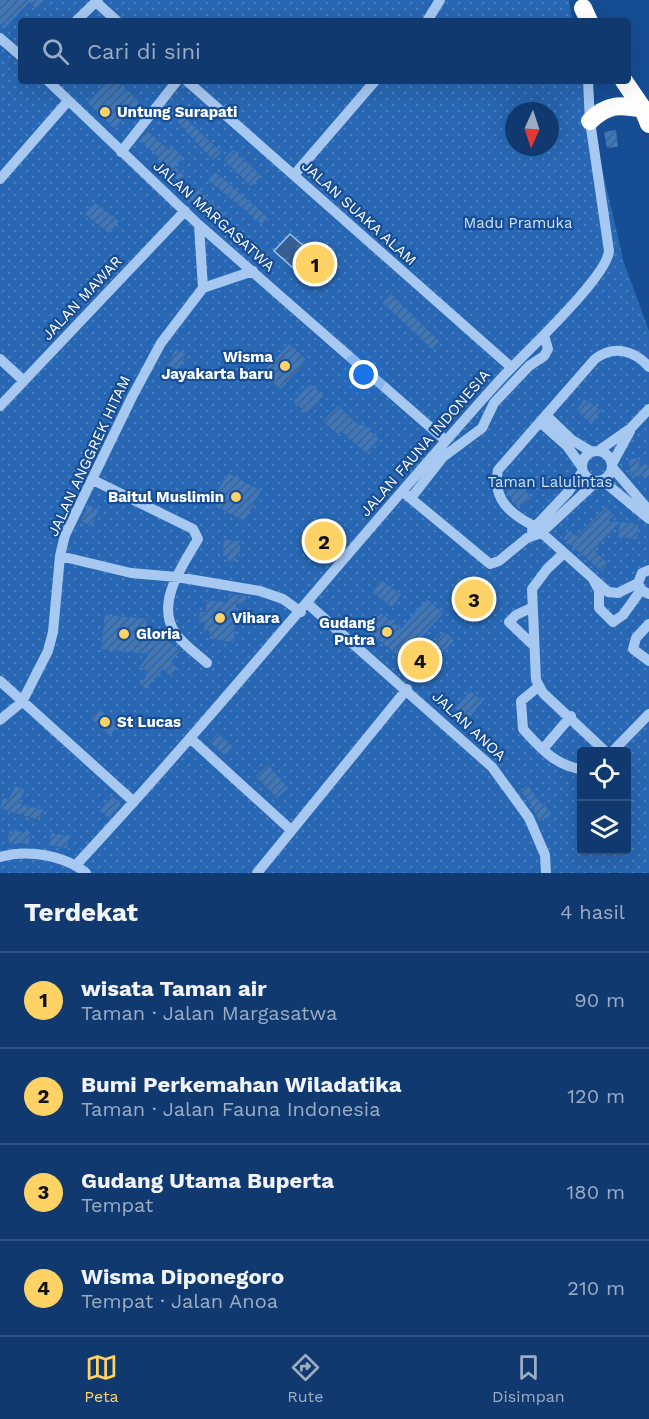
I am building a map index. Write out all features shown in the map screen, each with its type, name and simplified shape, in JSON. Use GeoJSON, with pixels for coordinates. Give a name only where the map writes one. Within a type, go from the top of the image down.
{"type":"FeatureCollection","features":[{"type":"Feature","properties":{"kind":"highway"},"geometry":{"type":"LineString","coordinates":[[626,84],[646,116]]}},
{"type":"Feature","properties":{"kind":"highway"},"geometry":{"type":"LineString","coordinates":[[590,121],[602,110],[613,105],[646,116]]}},
{"type":"Feature","properties":{"kind":"street"},"geometry":{"type":"LineString","coordinates":[[429,18],[440,0]]}},
{"type":"Feature","properties":{"kind":"street"},"geometry":{"type":"LineString","coordinates":[[79,18],[97,1],[114,18]]}},
{"type":"Feature","properties":{"kind":"street"},"geometry":{"type":"LineString","coordinates":[[0,38],[18,53]]}},
{"type":"Feature","properties":{"kind":"street","name":"JALAN MARGASATWA"},"geometry":{"type":"LineString","coordinates":[[51,84],[199,225],[445,440]]}},
{"type":"Feature","properties":{"kind":"street"},"geometry":{"type":"LineString","coordinates":[[121,152],[175,84]]}},
{"type":"Feature","properties":{"kind":"street","name":"JALAN SUAKA ALAM"},"geometry":{"type":"LineString","coordinates":[[190,84],[511,367]]}},
{"type":"Feature","properties":{"kind":"street"},"geometry":{"type":"LineString","coordinates":[[294,175],[372,84]]}},
{"type":"Feature","properties":{"kind":"street","name":"JALAN FAUNA INDONESIA"},"geometry":{"type":"LineString","coordinates":[[76,865],[135,802],[304,608],[407,495],[445,440],[579,297],[609,256],[590,121],[588,84]]}},
{"type":"Feature","properties":{"kind":"street"},"geometry":{"type":"LineString","coordinates":[[0,179],[68,101]]}},
{"type":"Feature","properties":{"kind":"street","name":"JALAN MAWAR"},"geometry":{"type":"LineString","coordinates":[[0,406],[185,211]]}},
{"type":"Feature","properties":{"kind":"street"},"geometry":{"type":"LineString","coordinates":[[199,225],[203,288],[253,271]]}},
{"type":"Feature","properties":{"kind":"street","name":"JALAN ANGGREK HITAM"},"geometry":{"type":"LineString","coordinates":[[22,702],[40,669],[53,632],[60,556],[65,535],[93,480],[100,460],[161,343],[203,288]]}},
{"type":"Feature","properties":{"kind":"street"},"geometry":{"type":"LineString","coordinates":[[544,335],[548,349],[544,356],[529,366],[494,403],[482,428],[443,457],[407,495],[490,564],[499,561],[599,480],[609,475],[631,428]]}},
{"type":"Feature","properties":{"kind":"street"},"geometry":{"type":"LineString","coordinates":[[643,589],[612,594],[593,580],[538,530],[522,520],[503,503],[498,495],[496,480],[498,470],[595,359],[605,352],[624,351],[633,354],[649,367]]}},
{"type":"Feature","properties":{"kind":"street"},"geometry":{"type":"LineString","coordinates":[[0,359],[24,381]]}},
{"type":"Feature","properties":{"kind":"street"},"geometry":{"type":"LineString","coordinates":[[538,530],[568,492],[582,469],[583,459],[631,428],[649,409]]}},
{"type":"Feature","properties":{"kind":"street"},"geometry":{"type":"LineString","coordinates":[[543,418],[572,440],[607,455],[612,465],[649,510]]}},
{"type":"Feature","properties":{"kind":"street"},"geometry":{"type":"LineString","coordinates":[[543,418],[567,446],[588,478],[599,480],[649,519]]}},
{"type":"Feature","properties":{"kind":"street"},"geometry":{"type":"LineString","coordinates":[[93,480],[197,533],[198,539],[177,577],[169,602],[171,623],[176,634],[207,663]]}},
{"type":"Feature","properties":{"kind":"street"},"geometry":{"type":"LineString","coordinates":[[563,554],[534,585],[531,609],[538,687],[601,747]]}},
{"type":"Feature","properties":{"kind":"street","name":"JALAN ANOA"},"geometry":{"type":"LineString","coordinates":[[60,556],[130,573],[177,577],[260,591],[304,608],[406,689],[502,778],[529,818],[545,855],[546,873]]}},
{"type":"Feature","properties":{"kind":"street"},"geometry":{"type":"LineString","coordinates":[[593,580],[599,590],[599,608],[613,622],[623,615],[643,589],[648,569]]}},
{"type":"Feature","properties":{"kind":"street"},"geometry":{"type":"LineString","coordinates":[[531,609],[516,615],[509,622],[533,645]]}},
{"type":"Feature","properties":{"kind":"street"},"geometry":{"type":"LineString","coordinates":[[649,624],[636,638],[633,650],[649,661]]}},
{"type":"Feature","properties":{"kind":"street"},"geometry":{"type":"LineString","coordinates":[[0,681],[135,802]]}},
{"type":"Feature","properties":{"kind":"street"},"geometry":{"type":"LineString","coordinates":[[538,687],[521,702],[522,728],[564,766],[577,768]]}},
{"type":"Feature","properties":{"kind":"street"},"geometry":{"type":"LineString","coordinates":[[257,873],[406,689]]}},
{"type":"Feature","properties":{"kind":"street"},"geometry":{"type":"LineString","coordinates":[[0,720],[22,702]]}},
{"type":"Feature","properties":{"kind":"street"},"geometry":{"type":"LineString","coordinates":[[617,747],[649,714]]}},
{"type":"Feature","properties":{"kind":"street"},"geometry":{"type":"LineString","coordinates":[[543,749],[571,716]]}},
{"type":"Feature","properties":{"kind":"street"},"geometry":{"type":"LineString","coordinates":[[191,739],[291,830]]}},
{"type":"Feature","properties":{"kind":"street"},"geometry":{"type":"LineString","coordinates":[[0,857],[42,855],[76,865],[86,873]]}},
{"type":"Feature","properties":{"kind":"green space"},"geometry":{"type":"Polygon","coordinates":[[[0,0],[569,0],[572,18],[18,18],[18,84],[583,84],[624,263],[649,331],[649,873],[0,873],[0,0]]]}},
{"type":"Feature","properties":{"kind":"water"},"geometry":{"type":"Polygon","coordinates":[[[290,234],[316,257],[300,274],[274,251],[290,234]]]}},
{"type":"Feature","properties":{"kind":"building"},"geometry":{"type":"Polygon","coordinates":[[[0,0],[44,0],[37,9],[29,2],[5,28],[0,24],[0,0]]]}},
{"type":"Feature","properties":{"kind":"building"},"geometry":{"type":"Polygon","coordinates":[[[104,84],[119,84],[139,102],[115,129],[88,103],[104,84]]]}},
{"type":"Feature","properties":{"kind":"building"},"geometry":{"type":"Polygon","coordinates":[[[169,103],[221,152],[213,160],[165,108],[169,103]]]}},
{"type":"Feature","properties":{"kind":"building"},"geometry":{"type":"Polygon","coordinates":[[[616,130],[618,147],[607,148],[604,132],[616,130]]]}},
{"type":"Feature","properties":{"kind":"building"},"geometry":{"type":"Polygon","coordinates":[[[147,131],[169,150],[172,147],[183,157],[174,166],[185,176],[180,181],[158,162],[161,159],[140,140],[147,131]]]}},
{"type":"Feature","properties":{"kind":"building"},"geometry":{"type":"Polygon","coordinates":[[[233,150],[261,176],[251,186],[224,160],[233,150]]]}},
{"type":"Feature","properties":{"kind":"building"},"geometry":{"type":"Polygon","coordinates":[[[215,172],[268,218],[262,224],[208,180],[215,172]]]}},
{"type":"Feature","properties":{"kind":"building"},"geometry":{"type":"Polygon","coordinates":[[[198,189],[226,216],[217,225],[189,198],[198,189]]]}},
{"type":"Feature","properties":{"kind":"building"},"geometry":{"type":"Polygon","coordinates":[[[95,203],[119,221],[109,233],[85,214],[95,203]]]}},
{"type":"Feature","properties":{"kind":"building"},"geometry":{"type":"Polygon","coordinates":[[[390,294],[439,341],[432,349],[382,302],[390,294]]]}},
{"type":"Feature","properties":{"kind":"building","name":"Wisma Jayakarta baru"},"geometry":{"type":"Polygon","coordinates":[[[289,344],[307,360],[281,389],[262,373],[289,344]]]}},
{"type":"Feature","properties":{"kind":"building"},"geometry":{"type":"Polygon","coordinates":[[[176,349],[186,354],[178,370],[167,365],[176,349]]]}},
{"type":"Feature","properties":{"kind":"building"},"geometry":{"type":"Polygon","coordinates":[[[310,384],[324,396],[307,414],[294,401],[310,384]]]}},
{"type":"Feature","properties":{"kind":"building"},"geometry":{"type":"Polygon","coordinates":[[[584,399],[601,410],[591,424],[577,410],[584,399]]]}},
{"type":"Feature","properties":{"kind":"building"},"geometry":{"type":"Polygon","coordinates":[[[338,406],[379,439],[366,453],[341,431],[338,434],[323,421],[338,406]]]}},
{"type":"Feature","properties":{"kind":"building"},"geometry":{"type":"Polygon","coordinates":[[[629,459],[639,459],[639,466],[649,466],[649,476],[630,477],[629,459]]]}},
{"type":"Feature","properties":{"kind":"building","name":"Baitul Muslimin"},"geometry":{"type":"Polygon","coordinates":[[[228,473],[261,491],[244,521],[211,503],[228,473]]]}},
{"type":"Feature","properties":{"kind":"building"},"geometry":{"type":"Polygon","coordinates":[[[518,482],[531,498],[518,507],[506,491],[518,482]]]}},
{"type":"Feature","properties":{"kind":"building"},"geometry":{"type":"Polygon","coordinates":[[[89,505],[99,510],[91,526],[81,521],[89,505]]]}},
{"type":"Feature","properties":{"kind":"building"},"geometry":{"type":"Polygon","coordinates":[[[606,507],[614,515],[608,521],[620,522],[594,551],[608,563],[602,571],[563,539],[570,531],[577,537],[606,507]]]}},
{"type":"Feature","properties":{"kind":"building"},"geometry":{"type":"Polygon","coordinates":[[[620,522],[638,524],[637,539],[618,537],[620,522]]]}},
{"type":"Feature","properties":{"kind":"building"},"geometry":{"type":"Polygon","coordinates":[[[224,540],[240,541],[240,556],[236,556],[236,561],[228,561],[228,556],[223,556],[224,540]]]}},
{"type":"Feature","properties":{"kind":"building"},"geometry":{"type":"Polygon","coordinates":[[[474,576],[497,595],[473,623],[450,603],[474,576]]]}},
{"type":"Feature","properties":{"kind":"building"},"geometry":{"type":"Polygon","coordinates":[[[381,580],[401,595],[392,607],[372,592],[381,580]]]}},
{"type":"Feature","properties":{"kind":"building","name":"Vihara"},"geometry":{"type":"Polygon","coordinates":[[[229,594],[246,596],[245,604],[236,603],[234,642],[209,639],[210,631],[204,631],[205,622],[199,622],[200,612],[206,612],[206,600],[228,602],[229,594]]]}},
{"type":"Feature","properties":{"kind":"building"},"geometry":{"type":"Polygon","coordinates":[[[427,599],[443,613],[402,659],[367,630],[381,613],[401,629],[427,599]]]}},
{"type":"Feature","properties":{"kind":"building"},"geometry":{"type":"Polygon","coordinates":[[[105,615],[147,619],[146,631],[163,633],[163,638],[180,650],[171,662],[177,668],[170,676],[163,669],[145,689],[140,684],[149,673],[140,666],[149,654],[101,649],[105,615]]]}},
{"type":"Feature","properties":{"kind":"building"},"geometry":{"type":"Polygon","coordinates":[[[445,632],[454,640],[436,659],[440,663],[424,681],[416,674],[409,682],[403,676],[445,632]]]}},
{"type":"Feature","properties":{"kind":"building"},"geometry":{"type":"Polygon","coordinates":[[[470,691],[483,701],[468,719],[455,709],[470,691]]]}},
{"type":"Feature","properties":{"kind":"building","name":"St Lucas"},"geometry":{"type":"Polygon","coordinates":[[[99,709],[119,725],[110,735],[91,719],[99,709]]]}},
{"type":"Feature","properties":{"kind":"building"},"geometry":{"type":"Polygon","coordinates":[[[218,733],[233,748],[225,755],[210,742],[218,733]]]}},
{"type":"Feature","properties":{"kind":"building"},"geometry":{"type":"Polygon","coordinates":[[[268,765],[288,788],[277,798],[256,776],[268,765]]]}},
{"type":"Feature","properties":{"kind":"building"},"geometry":{"type":"Polygon","coordinates":[[[528,785],[542,805],[545,803],[550,816],[539,821],[532,805],[520,790],[528,785]]]}},
{"type":"Feature","properties":{"kind":"building"},"geometry":{"type":"Polygon","coordinates":[[[15,786],[25,790],[18,803],[43,810],[39,820],[0,808],[3,798],[9,800],[15,786]]]}},
{"type":"Feature","properties":{"kind":"building"},"geometry":{"type":"Polygon","coordinates":[[[112,796],[121,804],[109,818],[100,811],[112,796]]]}},
{"type":"Feature","properties":{"kind":"building"},"geometry":{"type":"Polygon","coordinates":[[[9,831],[30,832],[29,843],[9,843],[9,831]]]}},
{"type":"Feature","properties":{"kind":"building"},"geometry":{"type":"Polygon","coordinates":[[[51,833],[69,836],[67,848],[49,845],[51,833]]]}},
{"type":"Feature","properties":{"kind":"place","name":"Untung Surapati"},"geometry":{"type":"Point","coordinates":[105,112]}},
{"type":"Feature","properties":{"kind":"place","name":"wisata Taman air"},"geometry":{"type":"Point","coordinates":[315,264]}},
{"type":"Feature","properties":{"kind":"place","name":"Wisma Jayakarta baru"},"geometry":{"type":"Point","coordinates":[285,366]}},
{"type":"Feature","properties":{"kind":"place","name":"Baitul Muslimin"},"geometry":{"type":"Point","coordinates":[236,497]}},
{"type":"Feature","properties":{"kind":"place","name":"Bumi Perkemahan Wiladatika"},"geometry":{"type":"Point","coordinates":[324,541]}},
{"type":"Feature","properties":{"kind":"place","name":"Gudang Utama Buperta"},"geometry":{"type":"Point","coordinates":[474,599]}},
{"type":"Feature","properties":{"kind":"place","name":"Vihara"},"geometry":{"type":"Point","coordinates":[220,618]}},
{"type":"Feature","properties":{"kind":"place","name":"Gudang Putra"},"geometry":{"type":"Point","coordinates":[387,632]}},
{"type":"Feature","properties":{"kind":"place","name":"Gloria"},"geometry":{"type":"Point","coordinates":[124,634]}},
{"type":"Feature","properties":{"kind":"place","name":"Wisma Diponegoro"},"geometry":{"type":"Point","coordinates":[420,660]}},
{"type":"Feature","properties":{"kind":"place","name":"St Lucas"},"geometry":{"type":"Point","coordinates":[105,722]}},
{"type":"Feature","properties":{"kind":"park label","name":"Madu Pramuka"},"geometry":{"type":"Point","coordinates":[518,223]}},
{"type":"Feature","properties":{"kind":"park label","name":"Taman Lalulintas"},"geometry":{"type":"Point","coordinates":[550,482]}}]}
